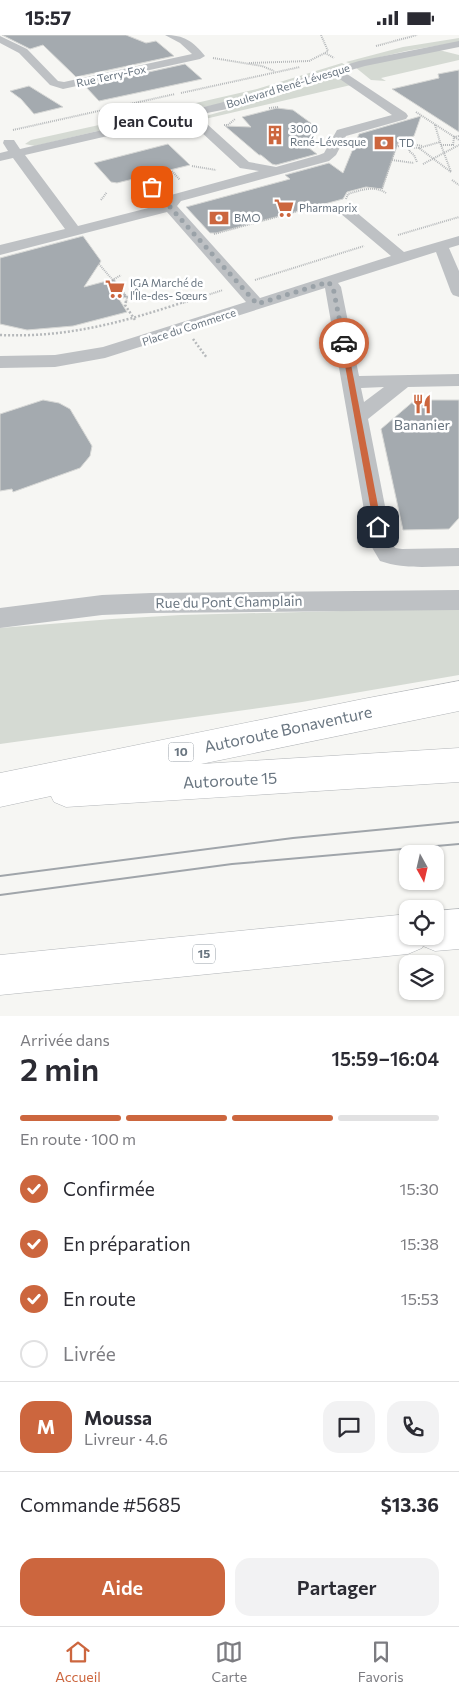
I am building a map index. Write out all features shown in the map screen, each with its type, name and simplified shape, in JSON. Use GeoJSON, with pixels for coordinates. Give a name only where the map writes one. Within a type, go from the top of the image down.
{"type":"FeatureCollection","features":[{"type":"Feature","properties":{"kind":"highway","name":"Autoroute Bonaventure"},"geometry":{"type":"LineString","coordinates":[[0,789],[363,713],[459,696]]}},
{"type":"Feature","properties":{"kind":"highway","name":"Autoroute 15"},"geometry":{"type":"LineString","coordinates":[[0,794],[459,765]]}},
{"type":"Feature","properties":{"kind":"highway"},"geometry":{"type":"LineString","coordinates":[[444,930],[459,929]]}},
{"type":"Feature","properties":{"kind":"highway","name":"15"},"geometry":{"type":"LineString","coordinates":[[0,975],[399,935]]}},
{"type":"Feature","properties":{"kind":"street","name":"Rue Terry-Fox"},"geometry":{"type":"LineString","coordinates":[[0,39],[23,51],[54,83],[63,86],[200,56],[182,40],[170,35]]}},
{"type":"Feature","properties":{"kind":"street","name":"Boulevard René-Lévesque"},"geometry":{"type":"LineString","coordinates":[[223,93],[392,47],[459,36]]}},
{"type":"Feature","properties":{"kind":"street","name":"Boulevard René-Lévesque"},"geometry":{"type":"LineString","coordinates":[[0,157],[246,100],[333,63],[387,57],[459,43]]}},
{"type":"Feature","properties":{"kind":"street"},"geometry":{"type":"LineString","coordinates":[[0,250],[169,207],[176,199],[327,157],[339,134],[344,131],[402,116],[333,63]]}},
{"type":"Feature","properties":{"kind":"street","name":"Boulevard René-Lévesque"},"geometry":{"type":"LineString","coordinates":[[102,121],[204,98]]}},
{"type":"Feature","properties":{"kind":"street"},"geometry":{"type":"LineString","coordinates":[[177,104],[245,165],[276,172]]}},
{"type":"Feature","properties":{"kind":"street"},"geometry":{"type":"LineString","coordinates":[[9,139],[17,153],[74,231]]}},
{"type":"Feature","properties":{"kind":"street"},"geometry":{"type":"LineString","coordinates":[[238,182],[237,178],[245,165]]}},
{"type":"Feature","properties":{"kind":"street"},"geometry":{"type":"LineString","coordinates":[[152,187],[253,293]]}},
{"type":"Feature","properties":{"kind":"street"},"geometry":{"type":"LineString","coordinates":[[340,207],[396,248]]}},
{"type":"Feature","properties":{"kind":"street","name":"Place du Commerce"},"geometry":{"type":"LineString","coordinates":[[0,348],[44,348],[89,342],[459,228]]}},
{"type":"Feature","properties":{"kind":"street","name":"Place du Commerce"},"geometry":{"type":"LineString","coordinates":[[0,362],[55,361],[96,355],[253,293],[328,282],[396,248],[440,247],[459,240]]}},
{"type":"Feature","properties":{"kind":"street"},"geometry":{"type":"LineString","coordinates":[[440,247],[446,254],[459,292]]}},
{"type":"Feature","properties":{"kind":"street"},"geometry":{"type":"LineString","coordinates":[[328,282],[333,287],[381,544],[388,555],[402,558],[459,557]]}},
{"type":"Feature","properties":{"kind":"street"},"geometry":{"type":"LineString","coordinates":[[352,382],[459,380]]}},
{"type":"Feature","properties":{"kind":"street"},"geometry":{"type":"LineString","coordinates":[[358,417],[404,381]]}},
{"type":"Feature","properties":{"kind":"street","name":"Rue du Pont Champlain"},"geometry":{"type":"LineString","coordinates":[[0,618],[102,605],[151,603],[459,600]]}},
{"type":"Feature","properties":{"kind":"path"},"geometry":{"type":"LineString","coordinates":[[321,35],[328,51],[326,53],[333,63]]}},
{"type":"Feature","properties":{"kind":"path"},"geometry":{"type":"LineString","coordinates":[[405,35],[401,37],[417,35]]}},
{"type":"Feature","properties":{"kind":"path"},"geometry":{"type":"LineString","coordinates":[[313,59],[318,55],[326,53]]}},
{"type":"Feature","properties":{"kind":"path"},"geometry":{"type":"LineString","coordinates":[[212,57],[266,67],[275,72]]}},
{"type":"Feature","properties":{"kind":"path"},"geometry":{"type":"LineString","coordinates":[[249,63],[313,59],[321,62]]}},
{"type":"Feature","properties":{"kind":"path","name":"Boulevard René-Lévesque"},"geometry":{"type":"LineString","coordinates":[[9,139],[312,64]]}},
{"type":"Feature","properties":{"kind":"path"},"geometry":{"type":"LineString","coordinates":[[451,172],[434,124],[459,140]]}},
{"type":"Feature","properties":{"kind":"path"},"geometry":{"type":"LineString","coordinates":[[454,137],[459,136]]}},
{"type":"Feature","properties":{"kind":"path"},"geometry":{"type":"LineString","coordinates":[[453,145],[454,137]]}},
{"type":"Feature","properties":{"kind":"path"},"geometry":{"type":"LineString","coordinates":[[382,189],[398,141],[418,144],[423,147]]}},
{"type":"Feature","properties":{"kind":"path"},"geometry":{"type":"LineString","coordinates":[[396,146],[419,148],[440,141]]}},
{"type":"Feature","properties":{"kind":"path"},"geometry":{"type":"LineString","coordinates":[[441,145],[458,145]]}},
{"type":"Feature","properties":{"kind":"path"},"geometry":{"type":"LineString","coordinates":[[422,164],[458,145]]}},
{"type":"Feature","properties":{"kind":"path"},"geometry":{"type":"LineString","coordinates":[[392,160],[416,163],[414,155],[409,151],[410,148]]}},
{"type":"Feature","properties":{"kind":"path"},"geometry":{"type":"LineString","coordinates":[[419,148],[456,175]]}},
{"type":"Feature","properties":{"kind":"path"},"geometry":{"type":"LineString","coordinates":[[192,166],[216,170]]}},
{"type":"Feature","properties":{"kind":"path"},"geometry":{"type":"LineString","coordinates":[[172,171],[180,180]]}},
{"type":"Feature","properties":{"kind":"path"},"geometry":{"type":"LineString","coordinates":[[452,180],[459,185]]}},
{"type":"Feature","properties":{"kind":"path"},"geometry":{"type":"LineString","coordinates":[[211,235],[320,205],[340,207],[348,194],[372,188],[382,189],[386,193]]}},
{"type":"Feature","properties":{"kind":"path"},"geometry":{"type":"LineString","coordinates":[[101,200],[107,192]]}},
{"type":"Feature","properties":{"kind":"path"},"geometry":{"type":"LineString","coordinates":[[396,248],[459,217]]}},
{"type":"Feature","properties":{"kind":"path"},"geometry":{"type":"LineString","coordinates":[[253,293],[368,245]]}},
{"type":"Feature","properties":{"kind":"path"},"geometry":{"type":"LineString","coordinates":[[99,264],[114,279],[127,297],[125,305],[134,319]]}},
{"type":"Feature","properties":{"kind":"path"},"geometry":{"type":"LineString","coordinates":[[114,279],[121,275]]}},
{"type":"Feature","properties":{"kind":"path","name":"Place du Commerce"},"geometry":{"type":"LineString","coordinates":[[0,335],[23,337],[66,334],[134,319],[226,289]]}},
{"type":"Feature","properties":{"kind":"path"},"geometry":{"type":"LineString","coordinates":[[127,297],[137,294]]}},
{"type":"Feature","properties":{"kind":"path"},"geometry":{"type":"LineString","coordinates":[[188,333],[207,357]]}},
{"type":"Feature","properties":{"kind":"shaded area"},"geometry":{"type":"Polygon","coordinates":[[[459,38],[459,42],[406,51],[351,64],[346,62],[403,47],[459,38]]]}},
{"type":"Feature","properties":{"kind":"shaded area"},"geometry":{"type":"Polygon","coordinates":[[[439,50],[459,55],[459,60],[381,78],[386,81],[371,80],[355,67],[439,50]]]}},
{"type":"Feature","properties":{"kind":"shaded area"},"geometry":{"type":"Polygon","coordinates":[[[342,63],[347,66],[243,98],[203,107],[193,107],[192,105],[257,89],[342,63]]]}},
{"type":"Feature","properties":{"kind":"shaded area"},"geometry":{"type":"Polygon","coordinates":[[[338,76],[351,85],[205,119],[202,117],[274,97],[338,76]]]}},
{"type":"Feature","properties":{"kind":"shaded area"},"geometry":{"type":"Polygon","coordinates":[[[167,110],[173,113],[35,146],[25,144],[31,140],[167,110]]]}},
{"type":"Feature","properties":{"kind":"shaded area"},"geometry":{"type":"Polygon","coordinates":[[[459,608],[459,675],[302,702],[0,744],[0,628],[181,615],[459,608]]]}},
{"type":"Feature","properties":{"kind":"building"},"geometry":{"type":"Polygon","coordinates":[[[2,35],[126,35],[146,43],[156,41],[174,56],[76,77],[43,45],[30,49],[2,35]]]}},
{"type":"Feature","properties":{"kind":"building"},"geometry":{"type":"Polygon","coordinates":[[[185,64],[202,79],[99,101],[85,86],[185,64]]]}},
{"type":"Feature","properties":{"kind":"building"},"geometry":{"type":"Polygon","coordinates":[[[459,70],[459,132],[392,89],[439,78],[438,74],[459,70]]]}},
{"type":"Feature","properties":{"kind":"building"},"geometry":{"type":"Polygon","coordinates":[[[29,86],[63,107],[34,114],[21,99],[10,91],[29,86]]]}},
{"type":"Feature","properties":{"kind":"building","name":"3000 René-Lévesque"},"geometry":{"type":"Polygon","coordinates":[[[277,108],[293,110],[319,129],[309,148],[317,154],[276,165],[272,164],[225,126],[251,127],[242,117],[277,108]]]}},
{"type":"Feature","properties":{"kind":"building"},"geometry":{"type":"Polygon","coordinates":[[[421,116],[414,136],[399,140],[382,189],[366,187],[347,192],[343,199],[216,233],[210,233],[186,207],[290,179],[285,175],[329,163],[343,173],[359,134],[421,116]]]}},
{"type":"Feature","properties":{"kind":"building"},"geometry":{"type":"Polygon","coordinates":[[[168,144],[190,165],[117,183],[111,182],[94,163],[168,144]]]}},
{"type":"Feature","properties":{"kind":"building"},"geometry":{"type":"Polygon","coordinates":[[[83,236],[101,261],[84,287],[114,279],[127,297],[119,299],[127,312],[73,326],[27,330],[0,324],[0,258],[83,236]]]}},
{"type":"Feature","properties":{"kind":"building"},"geometry":{"type":"Polygon","coordinates":[[[43,400],[59,403],[70,409],[92,446],[90,456],[80,468],[13,492],[12,489],[0,491],[0,414],[43,400]]]}},
{"type":"Feature","properties":{"kind":"building"},"geometry":{"type":"Polygon","coordinates":[[[415,400],[459,400],[459,518],[449,529],[403,530],[381,429],[415,400]]]}},
{"type":"Feature","properties":{"kind":"tram line"},"geometry":{"type":"LineString","coordinates":[[0,876],[293,838],[459,822]]}},
{"type":"Feature","properties":{"kind":"tram line"},"geometry":{"type":"LineString","coordinates":[[0,895],[232,864],[459,844]]}},
{"type":"Feature","properties":{"kind":"way so far"},"geometry":{"type":"LineString","coordinates":[[152,187],[257,304],[328,282],[333,287],[344,343]]}},
{"type":"Feature","properties":{"kind":"place","name":"3000 René-Lévesque"},"geometry":{"type":"Point","coordinates":[275,135]}},
{"type":"Feature","properties":{"kind":"place","name":"TD"},"geometry":{"type":"Point","coordinates":[384,143]}},
{"type":"Feature","properties":{"kind":"place","name":"Jean Coutu"},"geometry":{"type":"Point","coordinates":[152,187]}},
{"type":"Feature","properties":{"kind":"place","name":"Pharmaprix"},"geometry":{"type":"Point","coordinates":[284,208]}},
{"type":"Feature","properties":{"kind":"place","name":"BMO"},"geometry":{"type":"Point","coordinates":[219,218]}},
{"type":"Feature","properties":{"kind":"place","name":"IGA Marché de l'Île-des- Sœurs"},"geometry":{"type":"Point","coordinates":[115,289]}},
{"type":"Feature","properties":{"kind":"place","name":"Bananier"},"geometry":{"type":"Point","coordinates":[422,404]}},
{"type":"Feature","properties":{"kind":"route"},"geometry":{"type":"LineString","coordinates":[[344,343],[378,527]]}}]}
